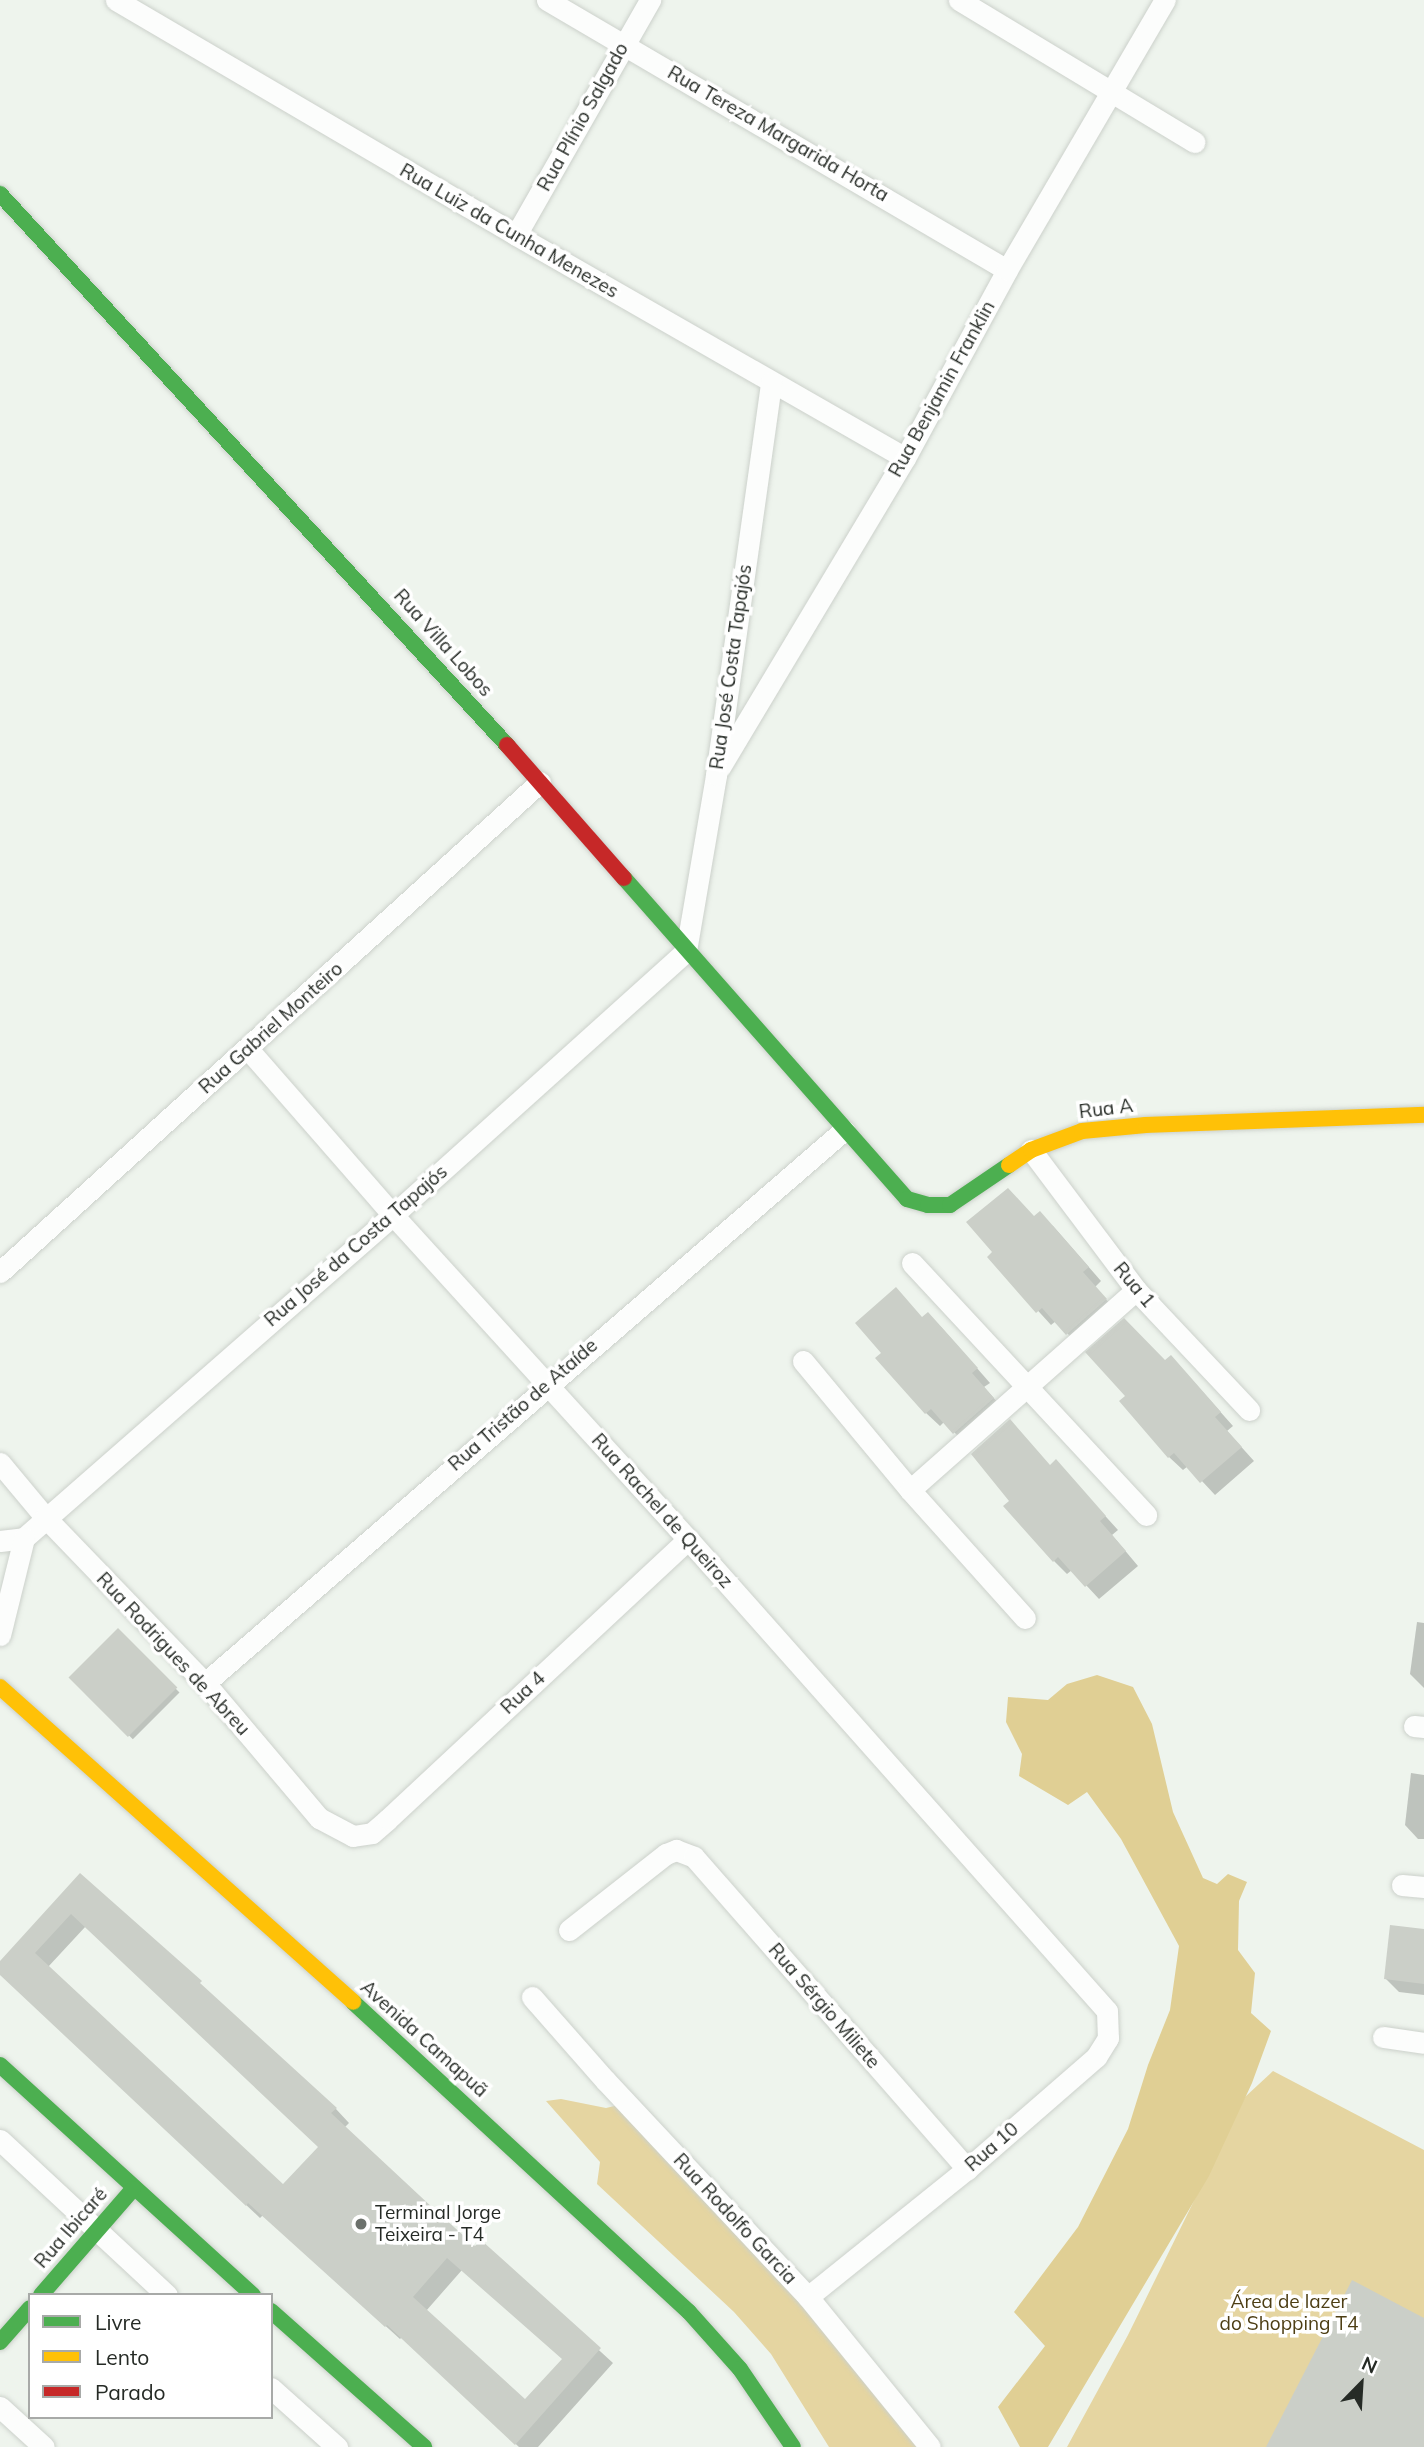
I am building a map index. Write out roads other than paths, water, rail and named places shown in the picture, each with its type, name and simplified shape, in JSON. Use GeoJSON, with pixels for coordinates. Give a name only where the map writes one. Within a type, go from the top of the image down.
{"type":"FeatureCollection","features":[{"type":"Feature","properties":{"kind":"street","name":"Rua Luiz da Cunha Menezes"},"geometry":{"type":"LineString","coordinates":[[116,0],[516,236],[905,458]]}},
{"type":"Feature","properties":{"kind":"street","name":"Rua Tereza Margarida Horta"},"geometry":{"type":"LineString","coordinates":[[547,0],[1007,270]]}},
{"type":"Feature","properties":{"kind":"street","name":"Rua Plínio Salgado"},"geometry":{"type":"LineString","coordinates":[[516,236],[650,0]]}},
{"type":"Feature","properties":{"kind":"street"},"geometry":{"type":"LineString","coordinates":[[960,0],[1113,90],[1194,142]]}},
{"type":"Feature","properties":{"kind":"street","name":"Rua Benjamin Franklin"},"geometry":{"type":"LineString","coordinates":[[716,775],[905,458],[1007,270],[1165,0]]}},
{"type":"Feature","properties":{"kind":"street","name":"Rua Villa Lobos"},"geometry":{"type":"LineString","coordinates":[[0,194],[365,587],[540,782],[844,1130]]}},
{"type":"Feature","properties":{"kind":"street","name":"Rua José Costa Tapajós"},"geometry":{"type":"LineString","coordinates":[[686,951],[716,775],[771,383]]}},
{"type":"Feature","properties":{"kind":"street","name":"Rua Gabriel Monteiro"},"geometry":{"type":"LineString","coordinates":[[0,1272],[540,782]]}},
{"type":"Feature","properties":{"kind":"street","name":"Rua José da Costa Tapajós"},"geometry":{"type":"LineString","coordinates":[[24,1538],[393,1215],[686,951]]}},
{"type":"Feature","properties":{"kind":"street","name":"Rua Rachel de Queiroz"},"geometry":{"type":"LineString","coordinates":[[248,1049],[393,1215],[688,1539],[1075,1973]]}},
{"type":"Feature","properties":{"kind":"street","name":"Rua A"},"geometry":{"type":"LineString","coordinates":[[844,1130],[898,1191],[907,1199],[928,1206],[950,1205],[1031,1150],[1082,1131],[1146,1125],[1424,1115]]}},
{"type":"Feature","properties":{"kind":"street","name":"Rua Tristão de Ataíde"},"geometry":{"type":"LineString","coordinates":[[205,1683],[546,1385],[844,1130]]}},
{"type":"Feature","properties":{"kind":"street","name":"Rua 1"},"geometry":{"type":"LineString","coordinates":[[1031,1150],[1136,1290],[1249,1410]]}},
{"type":"Feature","properties":{"kind":"street"},"geometry":{"type":"LineString","coordinates":[[912,1264],[1146,1515]]}},
{"type":"Feature","properties":{"kind":"street"},"geometry":{"type":"LineString","coordinates":[[911,1490],[1136,1290]]}},
{"type":"Feature","properties":{"kind":"street"},"geometry":{"type":"LineString","coordinates":[[803,1361],[911,1490],[1025,1618]]}},
{"type":"Feature","properties":{"kind":"street","name":"Rua Rodrigues de Abreu"},"geometry":{"type":"LineString","coordinates":[[0,1463],[45,1517],[205,1683],[319,1818],[353,1836]]}},
{"type":"Feature","properties":{"kind":"street"},"geometry":{"type":"LineString","coordinates":[[0,1541],[24,1538],[0,1635]]}},
{"type":"Feature","properties":{"kind":"street","name":"Rua 4"},"geometry":{"type":"LineString","coordinates":[[353,1836],[368,1835],[380,1826],[688,1539]]}},
{"type":"Feature","properties":{"kind":"street","name":"Avenida Camapuã"},"geometry":{"type":"LineString","coordinates":[[0,1687],[430,2071],[689,2312],[740,2369],[793,2447]]}},
{"type":"Feature","properties":{"kind":"street","name":"Rua Sérgio Miliete"},"geometry":{"type":"LineString","coordinates":[[569,1930],[666,1854],[676,1850],[694,1857],[967,2169]]}},
{"type":"Feature","properties":{"kind":"street"},"geometry":{"type":"LineString","coordinates":[[1402,1885],[1424,1887]]}},
{"type":"Feature","properties":{"kind":"street","name":"Rua 10"},"geometry":{"type":"LineString","coordinates":[[808,2297],[967,2169],[1096,2057],[1108,2038],[1107,2011],[1075,1973]]}},
{"type":"Feature","properties":{"kind":"street","name":"Rua Rodolfo Garcia"},"geometry":{"type":"LineString","coordinates":[[532,1997],[808,2297],[930,2447]]}},
{"type":"Feature","properties":{"kind":"street"},"geometry":{"type":"LineString","coordinates":[[1383,2037],[1424,2043]]}},
{"type":"Feature","properties":{"kind":"street"},"geometry":{"type":"LineString","coordinates":[[0,2065],[133,2189],[251,2293]]}},
{"type":"Feature","properties":{"kind":"street"},"geometry":{"type":"LineString","coordinates":[[0,2140],[165,2293]]}},
{"type":"Feature","properties":{"kind":"street","name":"Rua Ibicaré"},"geometry":{"type":"LineString","coordinates":[[43,2293],[133,2189]]}},
{"type":"Feature","properties":{"kind":"street"},"geometry":{"type":"LineString","coordinates":[[0,2342],[28,2310]]}},
{"type":"Feature","properties":{"kind":"street"},"geometry":{"type":"LineString","coordinates":[[273,2313],[424,2447]]}},
{"type":"Feature","properties":{"kind":"street"},"geometry":{"type":"LineString","coordinates":[[273,2390],[337,2447]]}},
{"type":"Feature","properties":{"kind":"street"},"geometry":{"type":"LineString","coordinates":[[0,2407],[44,2447]]}},
{"type":"Feature","properties":{"kind":"place","name":"Terminal Jorge Teixeira - T4"},"geometry":{"type":"Point","coordinates":[361,2224]}},
{"type":"Feature","properties":{"kind":"park label","name":"Área de lazer do Shopping T4"},"geometry":{"type":"Point","coordinates":[1289,2313]}}]}
